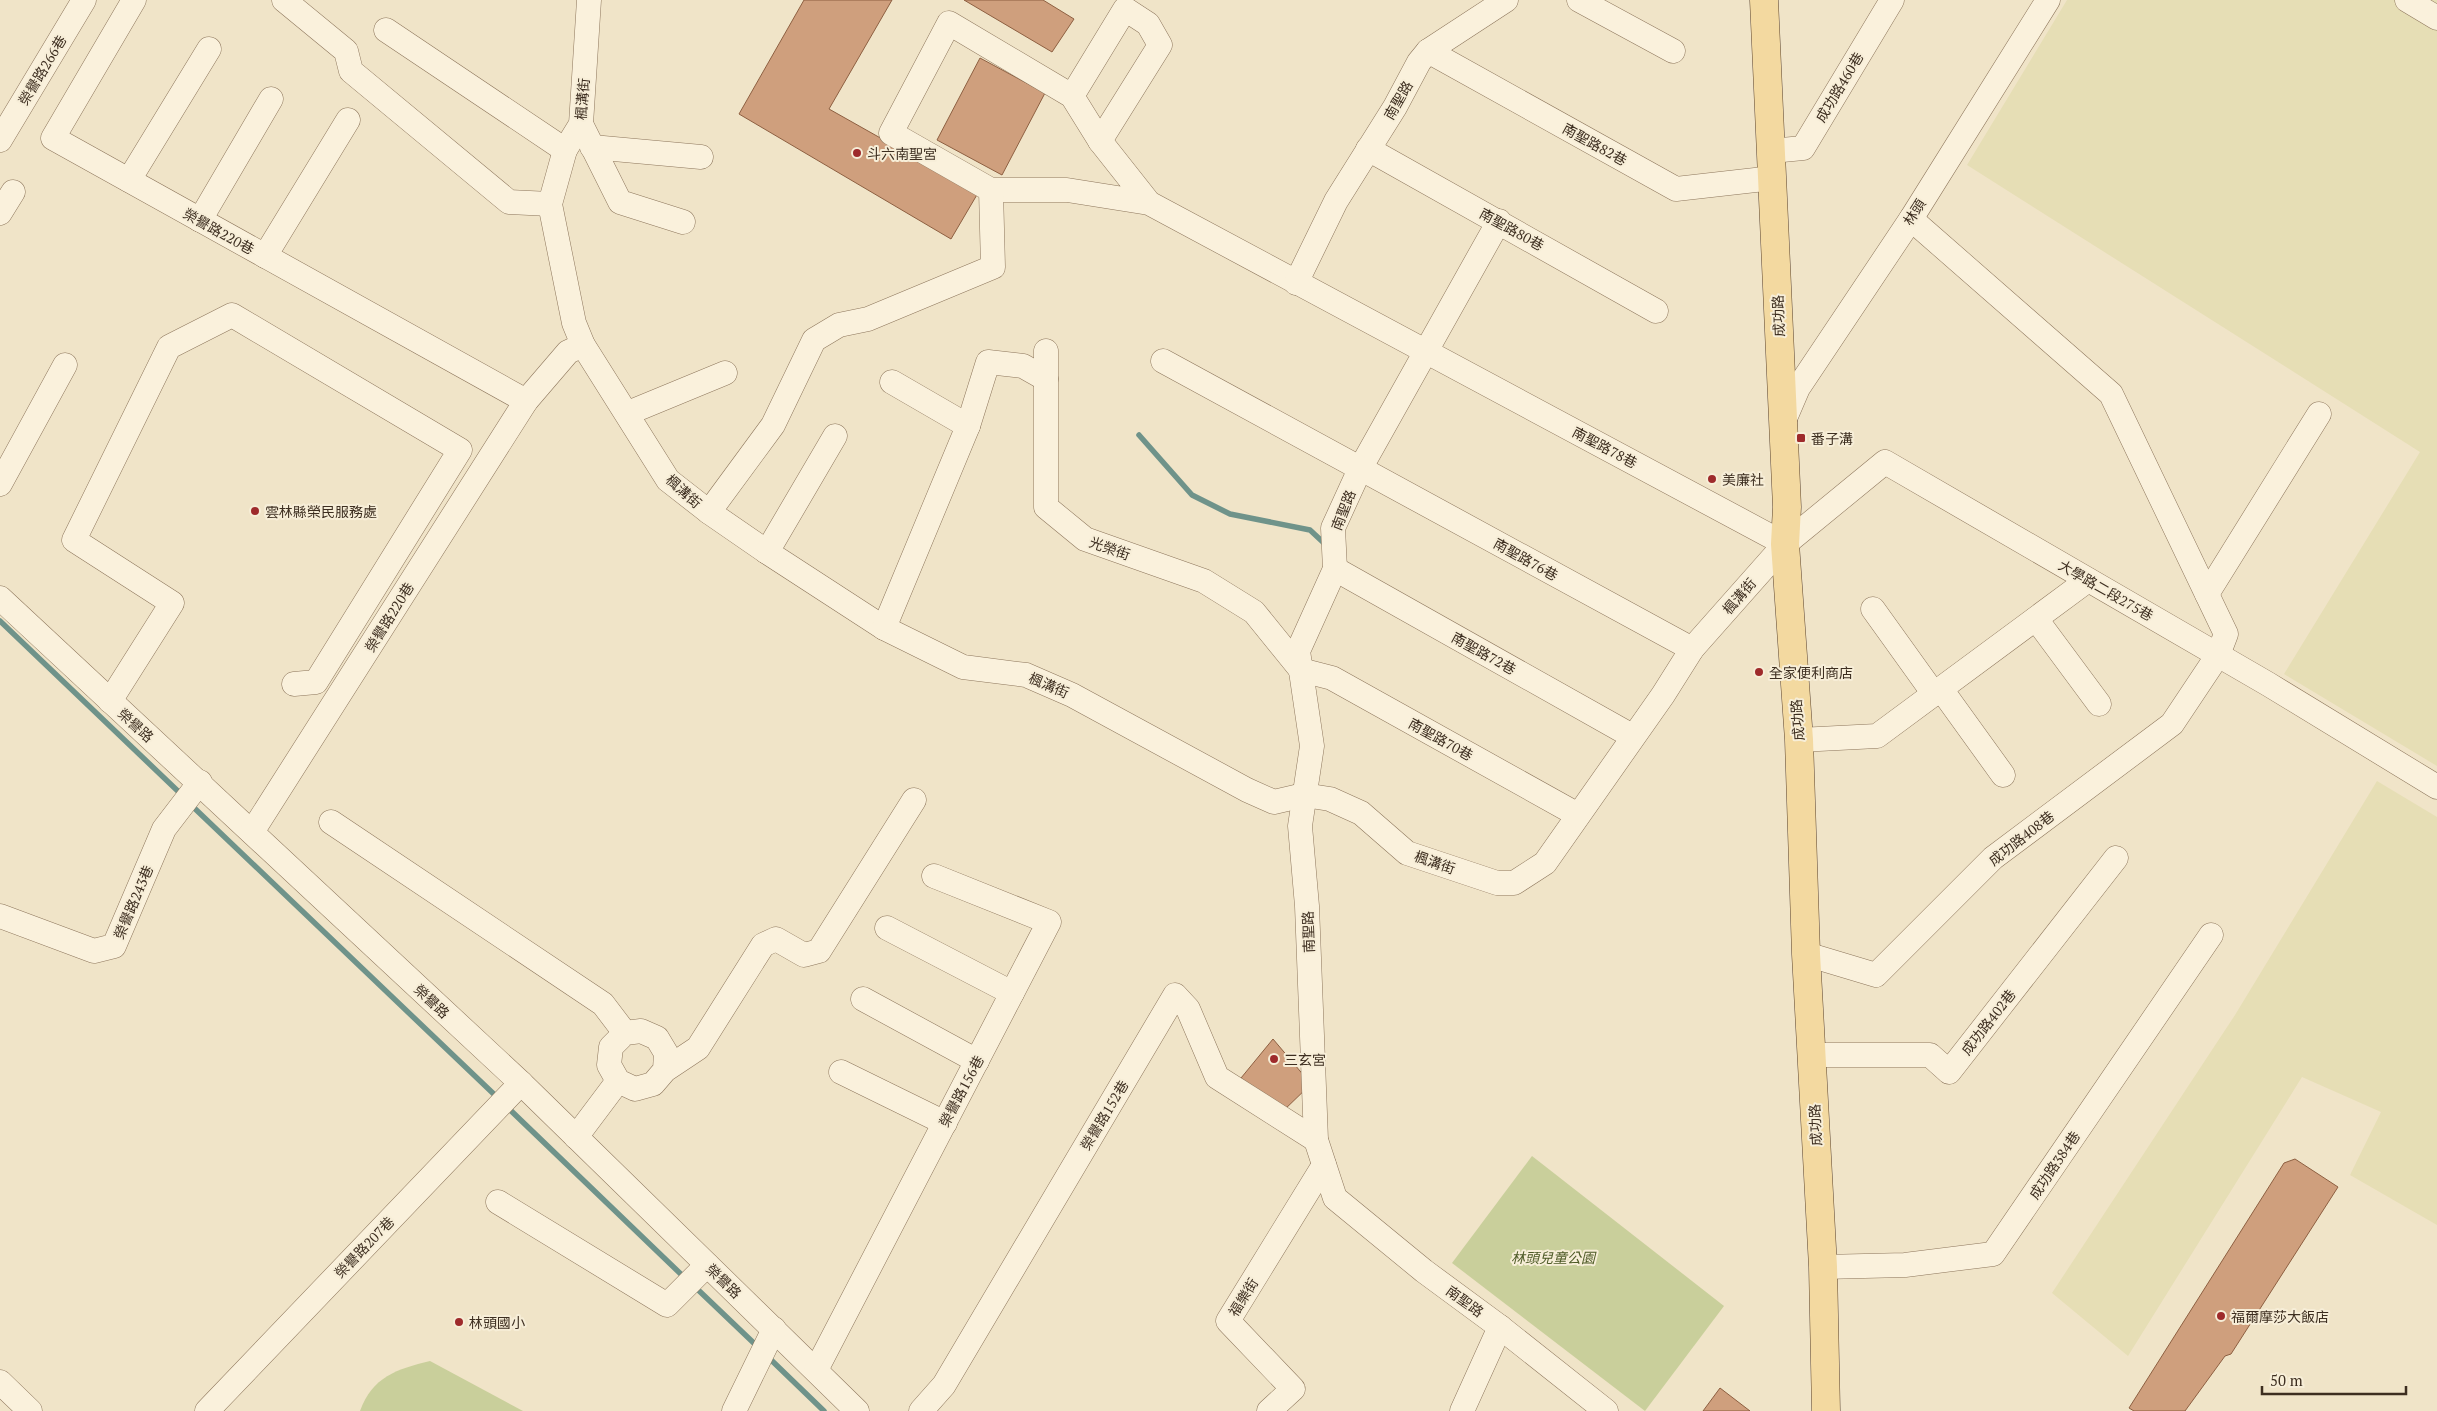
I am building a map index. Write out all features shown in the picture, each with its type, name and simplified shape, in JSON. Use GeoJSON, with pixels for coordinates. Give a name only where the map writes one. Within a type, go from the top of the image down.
{"type":"FeatureCollection","features":[{"type":"Feature","properties":{"kind":"main road","name":"成功路"},"geometry":{"type":"LineString","coordinates":[[1764,0],[1787,507],[1785,544],[1799,740],[1806,954],[1823,1266],[1826,1411]]}},
{"type":"Feature","properties":{"kind":"street","name":"榮譽路266巷"},"geometry":{"type":"LineString","coordinates":[[0,140],[84,0]]}},
{"type":"Feature","properties":{"kind":"street","name":"榮譽路220巷"},"geometry":{"type":"LineString","coordinates":[[134,0],[53,138],[526,401]]}},
{"type":"Feature","properties":{"kind":"street"},"geometry":{"type":"LineString","coordinates":[[284,0],[346,50],[352,71],[509,202],[550,204]]}},
{"type":"Feature","properties":{"kind":"street","name":"楓溝街"},"geometry":{"type":"LineString","coordinates":[[589,0],[581,124],[565,150],[550,204],[574,323],[583,345],[628,413],[668,480],[709,512],[767,552],[884,628],[963,667],[1026,675],[1072,695],[1246,790],[1274,802],[1304,795],[1330,799],[1361,813],[1407,853],[1497,883],[1514,883],[1545,863],[1632,736],[1663,695],[1692,649],[1785,544]]}},
{"type":"Feature","properties":{"kind":"street"},"geometry":{"type":"LineString","coordinates":[[1579,0],[1673,51]]}},
{"type":"Feature","properties":{"kind":"street","name":"成功路460巷"},"geometry":{"type":"LineString","coordinates":[[1772,151],[1803,148],[1892,0]]}},
{"type":"Feature","properties":{"kind":"street","name":"林頭"},"geometry":{"type":"LineString","coordinates":[[1782,425],[1798,388],[1911,219],[2048,0]]}},
{"type":"Feature","properties":{"kind":"street"},"geometry":{"type":"LineString","coordinates":[[2407,0],[2437,18]]}},
{"type":"Feature","properties":{"kind":"street","name":"南聖路"},"geometry":{"type":"LineString","coordinates":[[1296,283],[1336,201],[1395,107],[1419,62],[1428,51],[1490,4]]}},
{"type":"Feature","properties":{"kind":"street"},"geometry":{"type":"LineString","coordinates":[[1072,96],[1125,9],[1148,24],[1160,45],[1100,142]]}},
{"type":"Feature","properties":{"kind":"street"},"geometry":{"type":"LineString","coordinates":[[949,23],[1072,96],[1100,142],[1149,203],[1067,190],[991,190],[891,133],[949,23]]}},
{"type":"Feature","properties":{"kind":"street"},"geometry":{"type":"LineString","coordinates":[[386,30],[565,150]]}},
{"type":"Feature","properties":{"kind":"street"},"geometry":{"type":"LineString","coordinates":[[129,180],[209,48]]}},
{"type":"Feature","properties":{"kind":"street","name":"南聖路82巷"},"geometry":{"type":"LineString","coordinates":[[1428,51],[1676,189],[1773,178]]}},
{"type":"Feature","properties":{"kind":"street"},"geometry":{"type":"LineString","coordinates":[[200,220],[271,99]]}},
{"type":"Feature","properties":{"kind":"street"},"geometry":{"type":"LineString","coordinates":[[265,256],[348,120]]}},
{"type":"Feature","properties":{"kind":"street"},"geometry":{"type":"LineString","coordinates":[[581,124],[620,202],[683,222]]}},
{"type":"Feature","properties":{"kind":"street"},"geometry":{"type":"LineString","coordinates":[[592,146],[701,158]]}},
{"type":"Feature","properties":{"kind":"street","name":"南聖路80巷"},"geometry":{"type":"LineString","coordinates":[[1368,149],[1656,311]]}},
{"type":"Feature","properties":{"kind":"street"},"geometry":{"type":"LineString","coordinates":[[709,512],[773,425],[814,340],[840,325],[868,319],[993,267],[991,190]]}},
{"type":"Feature","properties":{"kind":"street"},"geometry":{"type":"LineString","coordinates":[[0,213],[13,192]]}},
{"type":"Feature","properties":{"kind":"street","name":"南聖路78巷"},"geometry":{"type":"LineString","coordinates":[[1149,203],[1785,544]]}},
{"type":"Feature","properties":{"kind":"street"},"geometry":{"type":"LineString","coordinates":[[1911,219],[2111,394],[2226,634],[2218,654]]}},
{"type":"Feature","properties":{"kind":"street","name":"南聖路"},"geometry":{"type":"LineString","coordinates":[[1499,222],[1360,469],[1333,528],[1335,569],[1298,651],[1312,746],[1300,826],[1307,906],[1316,1140],[1335,1198],[1424,1271],[1500,1327],[1606,1411]]}},
{"type":"Feature","properties":{"kind":"street"},"geometry":{"type":"LineString","coordinates":[[110,701],[172,603],[74,540],[169,347],[232,315],[460,450],[316,682],[294,684]]}},
{"type":"Feature","properties":{"kind":"street","name":"榮譽路220巷"},"geometry":{"type":"LineString","coordinates":[[252,832],[526,401],[568,352],[583,345]]}},
{"type":"Feature","properties":{"kind":"street","name":"光榮街"},"geometry":{"type":"LineString","coordinates":[[1046,351],[1046,507],[1084,539],[1204,581],[1254,612],[1301,670]]}},
{"type":"Feature","properties":{"kind":"street","name":"南聖路76巷"},"geometry":{"type":"LineString","coordinates":[[1163,361],[1692,649]]}},
{"type":"Feature","properties":{"kind":"street"},"geometry":{"type":"LineString","coordinates":[[884,628],[968,426],[988,362],[1023,366],[1046,379]]}},
{"type":"Feature","properties":{"kind":"street"},"geometry":{"type":"LineString","coordinates":[[0,484],[65,365]]}},
{"type":"Feature","properties":{"kind":"street"},"geometry":{"type":"LineString","coordinates":[[628,413],[725,373]]}},
{"type":"Feature","properties":{"kind":"street"},"geometry":{"type":"LineString","coordinates":[[892,382],[968,426]]}},
{"type":"Feature","properties":{"kind":"street"},"geometry":{"type":"LineString","coordinates":[[2207,594],[2319,414]]}},
{"type":"Feature","properties":{"kind":"street"},"geometry":{"type":"LineString","coordinates":[[767,552],[835,436]]}},
{"type":"Feature","properties":{"kind":"street","name":"大學路二段275巷"},"geometry":{"type":"LineString","coordinates":[[1785,544],[1885,462],[2218,654],[2437,787]]}},
{"type":"Feature","properties":{"kind":"street","name":"南聖路72巷"},"geometry":{"type":"LineString","coordinates":[[1335,569],[1632,736]]}},
{"type":"Feature","properties":{"kind":"street"},"geometry":{"type":"LineString","coordinates":[[1799,740],[1877,736],[2088,580]]}},
{"type":"Feature","properties":{"kind":"street","name":"榮譽路"},"geometry":{"type":"LineString","coordinates":[[0,598],[200,782],[521,1084],[857,1411]]}},
{"type":"Feature","properties":{"kind":"street"},"geometry":{"type":"LineString","coordinates":[[1873,609],[2003,775]]}},
{"type":"Feature","properties":{"kind":"street"},"geometry":{"type":"LineString","coordinates":[[2036,619],[2099,704]]}},
{"type":"Feature","properties":{"kind":"street","name":"成功路408巷"},"geometry":{"type":"LineString","coordinates":[[1806,954],[1876,975],[1993,858],[2172,724],[2218,654]]}},
{"type":"Feature","properties":{"kind":"street","name":"南聖路70巷"},"geometry":{"type":"LineString","coordinates":[[1301,670],[1332,678],[1578,815]]}},
{"type":"Feature","properties":{"kind":"street","name":"榮譽路243巷"},"geometry":{"type":"LineString","coordinates":[[0,916],[94,951],[114,946],[164,829],[200,782]]}},
{"type":"Feature","properties":{"kind":"street"},"geometry":{"type":"LineString","coordinates":[[665,1070],[666,1053],[657,1038],[641,1031],[624,1033],[611,1046],[609,1065],[618,1081],[635,1089],[653,1084],[665,1070],[698,1048],[763,944],[776,939],[804,955],[818,951],[914,800]]}},
{"type":"Feature","properties":{"kind":"street"},"geometry":{"type":"LineString","coordinates":[[331,822],[603,1004],[624,1033]]}},
{"type":"Feature","properties":{"kind":"street","name":"成功路402巷"},"geometry":{"type":"LineString","coordinates":[[1811,1055],[1930,1055],[1949,1072],[2116,858]]}},
{"type":"Feature","properties":{"kind":"street","name":"榮譽路156巷"},"geometry":{"type":"LineString","coordinates":[[816,1370],[1049,922],[934,876]]}},
{"type":"Feature","properties":{"kind":"street"},"geometry":{"type":"LineString","coordinates":[[887,928],[1012,993]]}},
{"type":"Feature","properties":{"kind":"street","name":"成功路384巷"},"geometry":{"type":"LineString","coordinates":[[1823,1266],[1905,1265],[1992,1254],[2211,935]]}},
{"type":"Feature","properties":{"kind":"street","name":"榮譽路152巷"},"geometry":{"type":"LineString","coordinates":[[920,1411],[944,1384],[1175,995],[1188,1009],[1217,1077],[1316,1140]]}},
{"type":"Feature","properties":{"kind":"street"},"geometry":{"type":"LineString","coordinates":[[863,999],[977,1061]]}},
{"type":"Feature","properties":{"kind":"street"},"geometry":{"type":"LineString","coordinates":[[841,1072],[944,1123]]}},
{"type":"Feature","properties":{"kind":"street"},"geometry":{"type":"LineString","coordinates":[[576,1137],[618,1081]]}},
{"type":"Feature","properties":{"kind":"street","name":"榮譽路207巷"},"geometry":{"type":"LineString","coordinates":[[207,1411],[521,1084]]}},
{"type":"Feature","properties":{"kind":"street","name":"福樂街"},"geometry":{"type":"LineString","coordinates":[[1269,1411],[1293,1389],[1228,1321],[1324,1165]]}},
{"type":"Feature","properties":{"kind":"street"},"geometry":{"type":"LineString","coordinates":[[498,1202],[667,1306],[707,1265]]}},
{"type":"Feature","properties":{"kind":"street"},"geometry":{"type":"LineString","coordinates":[[1462,1411],[1500,1327]]}},
{"type":"Feature","properties":{"kind":"street"},"geometry":{"type":"LineString","coordinates":[[734,1411],[774,1329]]}},
{"type":"Feature","properties":{"kind":"street"},"geometry":{"type":"LineString","coordinates":[[0,1382],[30,1411]]}},
{"type":"Feature","properties":{"kind":"shaded area"},"geometry":{"type":"Polygon","coordinates":[[[2067,0],[2437,0],[2437,766],[2284,674],[2420,452],[1967,165],[2067,0]]]}},
{"type":"Feature","properties":{"kind":"shaded area"},"geometry":{"type":"Polygon","coordinates":[[[2377,781],[2437,817],[2437,1225],[2350,1175],[2381,1112],[2302,1077],[2128,1356],[2052,1293],[2235,1015],[2377,781]]]}},
{"type":"Feature","properties":{"kind":"green space","name":"林頭兒童公園"},"geometry":{"type":"Polygon","coordinates":[[[1532,1156],[1724,1306],[1645,1411],[1452,1263],[1532,1156]]]}},
{"type":"Feature","properties":{"kind":"green space"},"geometry":{"type":"Polygon","coordinates":[[[430,1361],[523,1411],[360,1411],[371,1390],[387,1376],[407,1367],[430,1361]]]}},
{"type":"Feature","properties":{"kind":"building","name":"斗六南聖宮"},"geometry":{"type":"Polygon","coordinates":[[[804,0],[892,0],[829,109],[978,193],[951,239],[739,114],[804,0]]]}},
{"type":"Feature","properties":{"kind":"building"},"geometry":{"type":"Polygon","coordinates":[[[964,0],[1043,0],[1074,19],[1052,52],[964,0]]]}},
{"type":"Feature","properties":{"kind":"building"},"geometry":{"type":"Polygon","coordinates":[[[980,58],[1045,93],[1002,175],[937,140],[980,58]]]}},
{"type":"Feature","properties":{"kind":"building","name":"三玄宮"},"geometry":{"type":"Polygon","coordinates":[[[1273,1039],[1311,1084],[1281,1113],[1241,1078],[1273,1039]]]}},
{"type":"Feature","properties":{"kind":"building","name":"福爾摩莎大飯店"},"geometry":{"type":"Polygon","coordinates":[[[2295,1159],[2338,1187],[2231,1354],[2225,1356],[2185,1411],[2134,1411],[2129,1408],[2284,1163],[2295,1159]]]}},
{"type":"Feature","properties":{"kind":"building"},"geometry":{"type":"Polygon","coordinates":[[[1720,1388],[1750,1411],[1703,1411],[1720,1388]]]}},
{"type":"Feature","properties":{"kind":"waterway"},"geometry":{"type":"LineString","coordinates":[[1139,435],[1192,495],[1230,514],[1310,530],[1325,544]]}},
{"type":"Feature","properties":{"kind":"waterway"},"geometry":{"type":"LineString","coordinates":[[0,621],[183,796]]}},
{"type":"Feature","properties":{"kind":"waterway"},"geometry":{"type":"LineString","coordinates":[[189,803],[499,1099]]}},
{"type":"Feature","properties":{"kind":"waterway"},"geometry":{"type":"LineString","coordinates":[[505,1105],[686,1279]]}},
{"type":"Feature","properties":{"kind":"waterway"},"geometry":{"type":"LineString","coordinates":[[693,1285],[759,1348]]}},
{"type":"Feature","properties":{"kind":"waterway"},"geometry":{"type":"LineString","coordinates":[[767,1356],[824,1411]]}},
{"type":"Feature","properties":{"kind":"place","name":"斗六南聖宮"},"geometry":{"type":"Point","coordinates":[857,153]}},
{"type":"Feature","properties":{"kind":"place","name":"番子溝"},"geometry":{"type":"Point","coordinates":[1801,438]}},
{"type":"Feature","properties":{"kind":"place","name":"美廉社"},"geometry":{"type":"Point","coordinates":[1712,479]}},
{"type":"Feature","properties":{"kind":"place","name":"雲林縣榮民服務處"},"geometry":{"type":"Point","coordinates":[255,511]}},
{"type":"Feature","properties":{"kind":"place","name":"全家便利商店"},"geometry":{"type":"Point","coordinates":[1759,672]}},
{"type":"Feature","properties":{"kind":"place","name":"三玄宮"},"geometry":{"type":"Point","coordinates":[1274,1059]}},
{"type":"Feature","properties":{"kind":"place","name":"福爾摩莎大飯店"},"geometry":{"type":"Point","coordinates":[2221,1316]}},
{"type":"Feature","properties":{"kind":"place","name":"林頭國小"},"geometry":{"type":"Point","coordinates":[459,1322]}}]}
